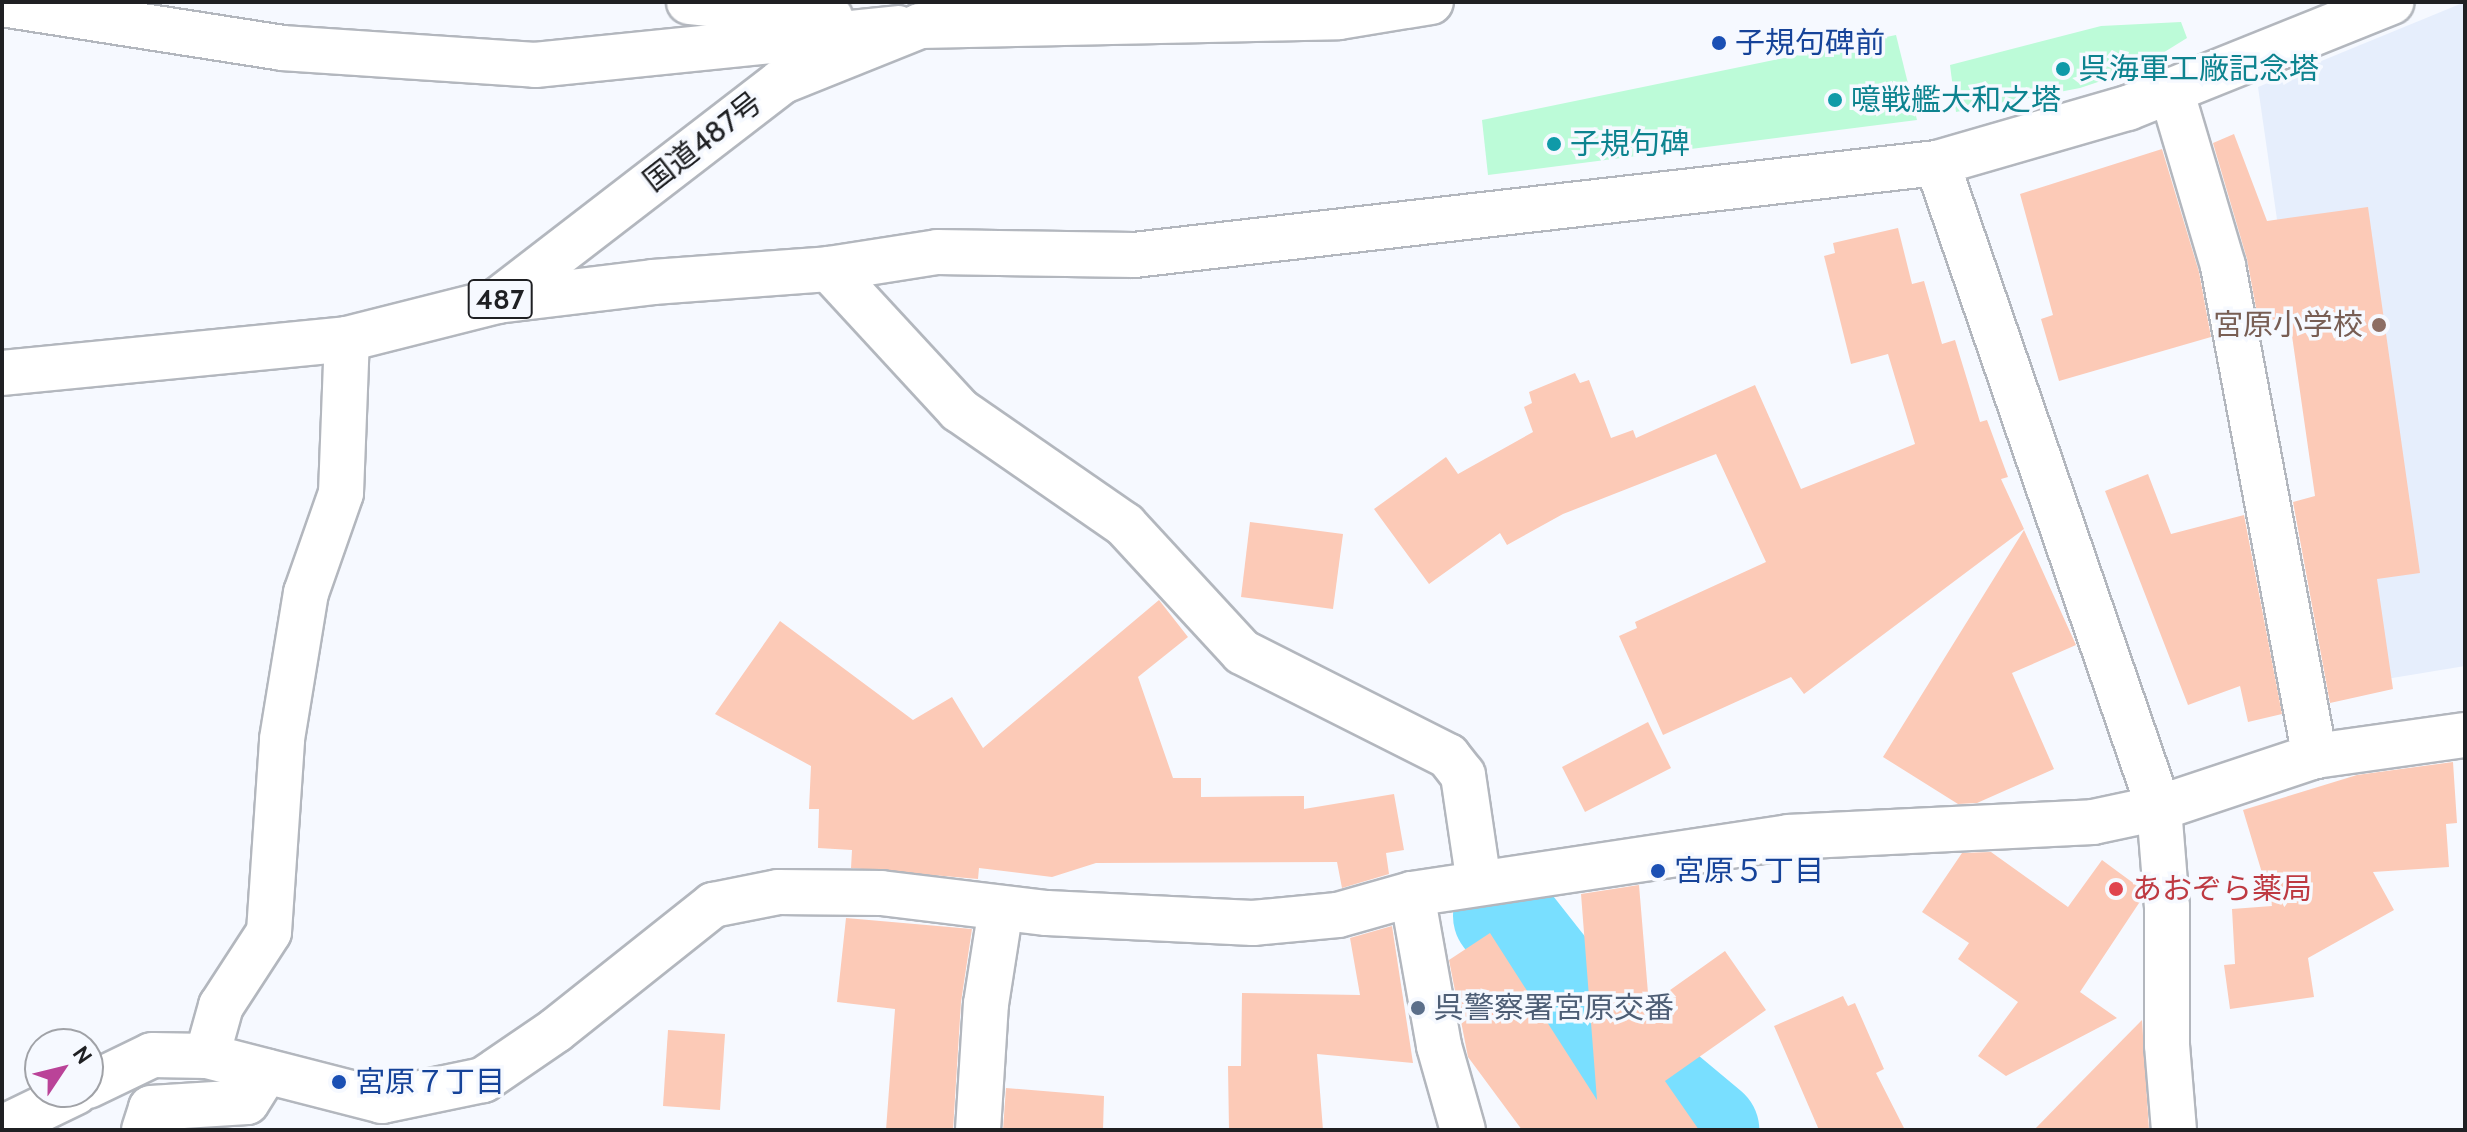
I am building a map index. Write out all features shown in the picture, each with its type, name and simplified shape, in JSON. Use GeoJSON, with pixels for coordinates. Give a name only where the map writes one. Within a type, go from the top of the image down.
{"type":"FeatureCollection","features":[{"type":"Feature","properties":{"kind":"main road"},"geometry":{"type":"LineString","coordinates":[[689,2],[920,26]]}},
{"type":"Feature","properties":{"kind":"main road","name":"国道487号"},"geometry":{"type":"LineString","coordinates":[[2,373],[347,339],[497,301],[781,82],[920,26],[1339,17],[1431,2]]}},
{"type":"Feature","properties":{"kind":"main road"},"geometry":{"type":"LineString","coordinates":[[497,301],[653,282],[829,269],[937,252],[1134,255],[1937,163],[2128,108],[2392,2]]}},
{"type":"Feature","properties":{"kind":"main road"},"geometry":{"type":"LineString","coordinates":[[2,4],[282,48],[535,65],[920,26]]}},
{"type":"Feature","properties":{"kind":"main road"},"geometry":{"type":"LineString","coordinates":[[2171,90],[2223,266],[2315,756]]}},
{"type":"Feature","properties":{"kind":"main road"},"geometry":{"type":"LineString","coordinates":[[1937,163],[2159,808],[2167,907],[2167,1045],[2174,1130]]}},
{"type":"Feature","properties":{"kind":"main road"},"geometry":{"type":"LineString","coordinates":[[829,269],[959,410],[1125,525],[1242,652],[1448,756],[1463,775],[1479,883]]}},
{"type":"Feature","properties":{"kind":"main road"},"geometry":{"type":"LineString","coordinates":[[207,1056],[221,1006],[269,932],[282,739],[306,593],[341,493],[347,339]]}},
{"type":"Feature","properties":{"kind":"main road"},"geometry":{"type":"LineString","coordinates":[[104,1078],[152,1055],[207,1056],[382,1101],[483,1080],[556,1030],[713,905],[778,892],[867,893],[1001,908],[1253,923],[1338,915],[1412,894],[1788,837],[2093,822],[2159,808],[2315,756],[2465,735]]}},
{"type":"Feature","properties":{"kind":"main road"},"geometry":{"type":"LineString","coordinates":[[1412,894],[1439,1046],[1463,1130]]}},
{"type":"Feature","properties":{"kind":"main road"},"geometry":{"type":"LineString","coordinates":[[978,1130],[986,1004],[1001,908]]}},
{"type":"Feature","properties":{"kind":"main road"},"geometry":{"type":"LineString","coordinates":[[144,1130],[151,1108],[247,1102],[266,1071]]}},
{"type":"Feature","properties":{"kind":"main road"},"geometry":{"type":"LineString","coordinates":[[2,1128],[43,1108]]}},
{"type":"Feature","properties":{"kind":"shaded area","name":"宮原小学校"},"geometry":{"type":"Polygon","coordinates":[[[2465,2],[2465,666],[2344,686],[2258,87],[2465,2]]]}},
{"type":"Feature","properties":{"kind":"green space"},"geometry":{"type":"Polygon","coordinates":[[[2181,22],[2187,38],[2137,69],[2080,88],[1956,112],[1950,65],[2101,26],[2181,22]]]}},
{"type":"Feature","properties":{"kind":"green space"},"geometry":{"type":"Polygon","coordinates":[[[1896,35],[1917,120],[1488,175],[1482,120],[1896,35]]]}},
{"type":"Feature","properties":{"kind":"building"},"geometry":{"type":"Polygon","coordinates":[[[2234,134],[2267,221],[2368,207],[2420,573],[2377,579],[2393,689],[2330,703],[2293,502],[2315,496],[2289,315],[2259,324],[2247,259],[2213,143],[2234,134]]]}},
{"type":"Feature","properties":{"kind":"building"},"geometry":{"type":"Polygon","coordinates":[[[2162,149],[2199,272],[2211,337],[2059,381],[2041,319],[2053,315],[2020,194],[2162,149]]]}},
{"type":"Feature","properties":{"kind":"building"},"geometry":{"type":"Polygon","coordinates":[[[1898,228],[1912,284],[1924,281],[1942,344],[1955,340],[1980,422],[1987,420],[2008,477],[2001,479],[2024,529],[1804,694],[1791,677],[1663,735],[1619,636],[1637,628],[1635,622],[1766,562],[1716,454],[1563,514],[1507,545],[1500,533],[1429,584],[1374,509],[1446,457],[1458,474],[1533,432],[1524,407],[1532,403],[1529,392],[1575,373],[1580,383],[1589,380],[1611,438],[1633,430],[1636,438],[1755,385],[1801,489],[1915,444],[1888,354],[1851,364],[1824,256],[1835,253],[1833,243],[1898,228]]]}},
{"type":"Feature","properties":{"kind":"building"},"geometry":{"type":"Polygon","coordinates":[[[2148,474],[2171,534],[2244,515],[2282,714],[2248,722],[2240,686],[2188,705],[2105,491],[2148,474]]]}},
{"type":"Feature","properties":{"kind":"building"},"geometry":{"type":"Polygon","coordinates":[[[1250,522],[1343,534],[1333,609],[1241,597],[1250,522]]]}},
{"type":"Feature","properties":{"kind":"building"},"geometry":{"type":"Polygon","coordinates":[[[2024,530],[2076,645],[2012,673],[2054,769],[1977,803],[1958,804],[1883,757],[2024,530]]]}},
{"type":"Feature","properties":{"kind":"building"},"geometry":{"type":"Polygon","coordinates":[[[1159,600],[1188,637],[1138,677],[1173,778],[1201,778],[1201,797],[1304,796],[1304,809],[1394,794],[1404,850],[1386,853],[1389,874],[1342,888],[1337,862],[1096,863],[1052,877],[979,868],[978,879],[851,868],[852,850],[818,848],[819,809],[809,809],[811,766],[715,714],[780,621],[913,720],[952,697],[983,748],[1159,600]]]}},
{"type":"Feature","properties":{"kind":"building"},"geometry":{"type":"Polygon","coordinates":[[[1648,722],[1671,768],[1585,812],[1562,767],[1648,722]]]}},
{"type":"Feature","properties":{"kind":"building"},"geometry":{"type":"Polygon","coordinates":[[[2453,762],[2457,823],[2446,824],[2449,867],[2373,872],[2394,910],[2308,958],[2314,997],[2230,1009],[2224,965],[2235,964],[2232,909],[2272,906],[2243,810],[2357,775],[2453,762]]]}},
{"type":"Feature","properties":{"kind":"building"},"geometry":{"type":"Polygon","coordinates":[[[1991,852],[2068,907],[2102,860],[2140,888],[2141,900],[2080,992],[2117,1018],[2006,1076],[1978,1056],[2018,1002],[1958,959],[1969,943],[1922,912],[1962,853],[1991,852]]]}},
{"type":"Feature","properties":{"kind":"building"},"geometry":{"type":"Polygon","coordinates":[[[1639,885],[1649,1005],[1725,951],[1766,1010],[1665,1081],[1699,1130],[1522,1130],[1468,1057],[1449,960],[1490,933],[1597,1100],[1581,894],[1639,885]]]}},
{"type":"Feature","properties":{"kind":"building"},"geometry":{"type":"Polygon","coordinates":[[[846,918],[972,929],[961,1002],[953,1130],[886,1130],[895,1009],[837,1002],[846,918]]]}},
{"type":"Feature","properties":{"kind":"building"},"geometry":{"type":"Polygon","coordinates":[[[1392,926],[1413,1063],[1317,1054],[1323,1130],[1229,1130],[1228,1066],[1241,1066],[1242,993],[1360,995],[1350,938],[1392,926]]]}},
{"type":"Feature","properties":{"kind":"building"},"geometry":{"type":"Polygon","coordinates":[[[1843,996],[1848,1006],[1855,1003],[1884,1069],[1876,1073],[1905,1130],[1819,1130],[1774,1026],[1843,996]]]}},
{"type":"Feature","properties":{"kind":"building"},"geometry":{"type":"Polygon","coordinates":[[[2142,1020],[2149,1130],[2034,1130],[2071,1092],[2142,1020]]]}},
{"type":"Feature","properties":{"kind":"building"},"geometry":{"type":"Polygon","coordinates":[[[668,1030],[725,1034],[720,1110],[663,1106],[668,1030]]]}},
{"type":"Feature","properties":{"kind":"building"},"geometry":{"type":"Polygon","coordinates":[[[1006,1088],[1104,1096],[1103,1130],[1003,1130],[1006,1088]]]}},
{"type":"Feature","properties":{"kind":"waterway"},"geometry":{"type":"LineString","coordinates":[[1504,916],[1604,1043],[1708,1130]]}},
{"type":"Feature","properties":{"kind":"place","name":"子規句碑前"},"geometry":{"type":"Point","coordinates":[1719,43]}},
{"type":"Feature","properties":{"kind":"place","name":"呉海軍工廠記念塔"},"geometry":{"type":"Point","coordinates":[2063,69]}},
{"type":"Feature","properties":{"kind":"place","name":"噫戦艦大和之塔"},"geometry":{"type":"Point","coordinates":[1835,100]}},
{"type":"Feature","properties":{"kind":"place","name":"子規句碑"},"geometry":{"type":"Point","coordinates":[1554,144]}},
{"type":"Feature","properties":{"kind":"place","name":"宮原小学校"},"geometry":{"type":"Point","coordinates":[2379,325]}},
{"type":"Feature","properties":{"kind":"place","name":"宮原５丁目"},"geometry":{"type":"Point","coordinates":[1658,871]}},
{"type":"Feature","properties":{"kind":"place","name":"あおぞら薬局"},"geometry":{"type":"Point","coordinates":[2116,889]}},
{"type":"Feature","properties":{"kind":"place","name":"呉警察署宮原交番"},"geometry":{"type":"Point","coordinates":[1418,1008]}},
{"type":"Feature","properties":{"kind":"place","name":"宮原７丁目"},"geometry":{"type":"Point","coordinates":[339,1082]}}]}
